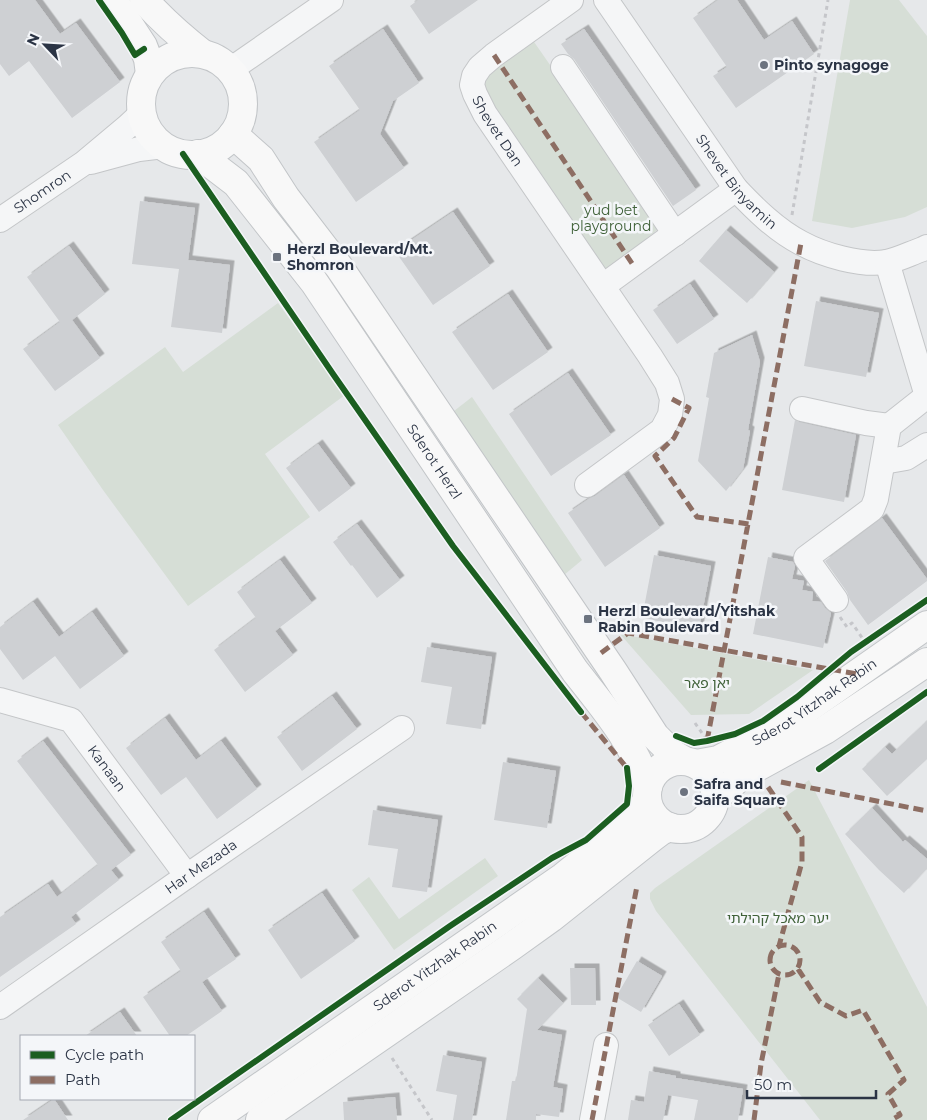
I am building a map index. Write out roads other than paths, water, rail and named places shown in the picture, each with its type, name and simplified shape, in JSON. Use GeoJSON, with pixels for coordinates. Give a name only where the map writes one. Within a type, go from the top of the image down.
{"type":"FeatureCollection","features":[{"type":"Feature","properties":{"kind":"main road"},"geometry":{"type":"LineString","coordinates":[[114,0],[143,46],[148,59],[150,74]]}},
{"type":"Feature","properties":{"kind":"main road","name":"Sderot Herzl"},"geometry":{"type":"LineString","coordinates":[[144,0],[180,36],[203,54],[218,60],[230,70],[238,81],[242,94],[243,108],[240,122],[233,134],[223,144],[212,151],[198,154],[180,153],[164,146]]}},
{"type":"Feature","properties":{"kind":"main road"},"geometry":{"type":"LineString","coordinates":[[164,146],[146,126],[142,112],[144,86],[150,74],[174,56],[188,53],[203,54]]}},
{"type":"Feature","properties":{"kind":"main road"},"geometry":{"type":"LineString","coordinates":[[233,134],[261,159],[286,198],[339,267],[662,745],[673,754],[704,770],[710,778],[715,798],[711,811],[705,819],[696,825],[678,829],[662,823],[655,817],[650,809],[648,793],[652,778],[658,770],[675,762],[690,763]]}},
{"type":"Feature","properties":{"kind":"main road","name":"Sderot Herzl"},"geometry":{"type":"LineString","coordinates":[[198,154],[236,183],[314,282],[574,671],[619,728],[638,760],[648,793]]}},
{"type":"Feature","properties":{"kind":"main road","name":"Sderot Yitzhak Rabin"},"geometry":{"type":"LineString","coordinates":[[690,763],[718,760],[784,725],[927,625]]}},
{"type":"Feature","properties":{"kind":"main road","name":"Sderot Yitzhak Rabin"},"geometry":{"type":"LineString","coordinates":[[715,798],[740,776],[825,730],[927,662]]}},
{"type":"Feature","properties":{"kind":"main road","name":"Sderot Yitzhak Rabin"},"geometry":{"type":"LineString","coordinates":[[212,1120],[576,868],[637,816],[648,793]]}},
{"type":"Feature","properties":{"kind":"main road","name":"Sderot Yitzhak Rabin"},"geometry":{"type":"LineString","coordinates":[[260,1120],[512,946],[653,837],[670,827]]}},
{"type":"Feature","properties":{"kind":"street"},"geometry":{"type":"LineString","coordinates":[[230,70],[331,0]]}},
{"type":"Feature","properties":{"kind":"street","name":"Shevet Dan"},"geometry":{"type":"LineString","coordinates":[[571,0],[494,54],[480,67],[474,76],[472,85],[474,94],[485,114],[668,383],[672,399],[670,414],[662,430],[587,484]]}},
{"type":"Feature","properties":{"kind":"street","name":"Shevet Binyamin"},"geometry":{"type":"LineString","coordinates":[[606,0],[736,189],[751,206],[776,226],[801,243],[835,257],[863,263],[887,262],[927,247]]}},
{"type":"Feature","properties":{"kind":"street"},"geometry":{"type":"LineString","coordinates":[[563,67],[675,234]]}},
{"type":"Feature","properties":{"kind":"street","name":"Shomron"},"geometry":{"type":"LineString","coordinates":[[0,220],[84,163],[142,112]]}},
{"type":"Feature","properties":{"kind":"street","name":"Shomron"},"geometry":{"type":"LineString","coordinates":[[84,163],[139,149],[164,146]]}},
{"type":"Feature","properties":{"kind":"street"},"geometry":{"type":"LineString","coordinates":[[603,286],[736,189]]}},
{"type":"Feature","properties":{"kind":"street"},"geometry":{"type":"LineString","coordinates":[[840,607],[806,558],[872,509],[876,499],[889,426],[927,396],[887,262]]}},
{"type":"Feature","properties":{"kind":"street"},"geometry":{"type":"LineString","coordinates":[[802,409],[889,426]]}},
{"type":"Feature","properties":{"kind":"street"},"geometry":{"type":"LineString","coordinates":[[883,462],[906,458],[927,445]]}},
{"type":"Feature","properties":{"kind":"street","name":"Kanaan"},"geometry":{"type":"LineString","coordinates":[[0,700],[71,720],[186,876]]}},
{"type":"Feature","properties":{"kind":"street","name":"Har Mezada"},"geometry":{"type":"LineString","coordinates":[[0,1007],[186,876],[402,728]]}},
{"type":"Feature","properties":{"kind":"street"},"geometry":{"type":"LineString","coordinates":[[592,1120],[606,1045]]}},
{"type":"Feature","properties":{"kind":"place","name":"Pinto synagoge"},"geometry":{"type":"Point","coordinates":[764,65]}},
{"type":"Feature","properties":{"kind":"place","name":"Herzl Boulevard/Mt. Shomron"},"geometry":{"type":"Point","coordinates":[277,257]}},
{"type":"Feature","properties":{"kind":"place","name":"Herzl Boulevard/Yitshak Rabin Boulevard"},"geometry":{"type":"Point","coordinates":[588,619]}},
{"type":"Feature","properties":{"kind":"place","name":"Safra and Saifa Square"},"geometry":{"type":"Point","coordinates":[684,792]}},
{"type":"Feature","properties":{"kind":"park label","name":"yud bet playground"},"geometry":{"type":"Point","coordinates":[611,218]}},
{"type":"Feature","properties":{"kind":"park label","name":"יאן פאר"},"geometry":{"type":"Point","coordinates":[707,683]}},
{"type":"Feature","properties":{"kind":"park label","name":"יער מאכל קהילתי"},"geometry":{"type":"Point","coordinates":[778,918]}}]}
